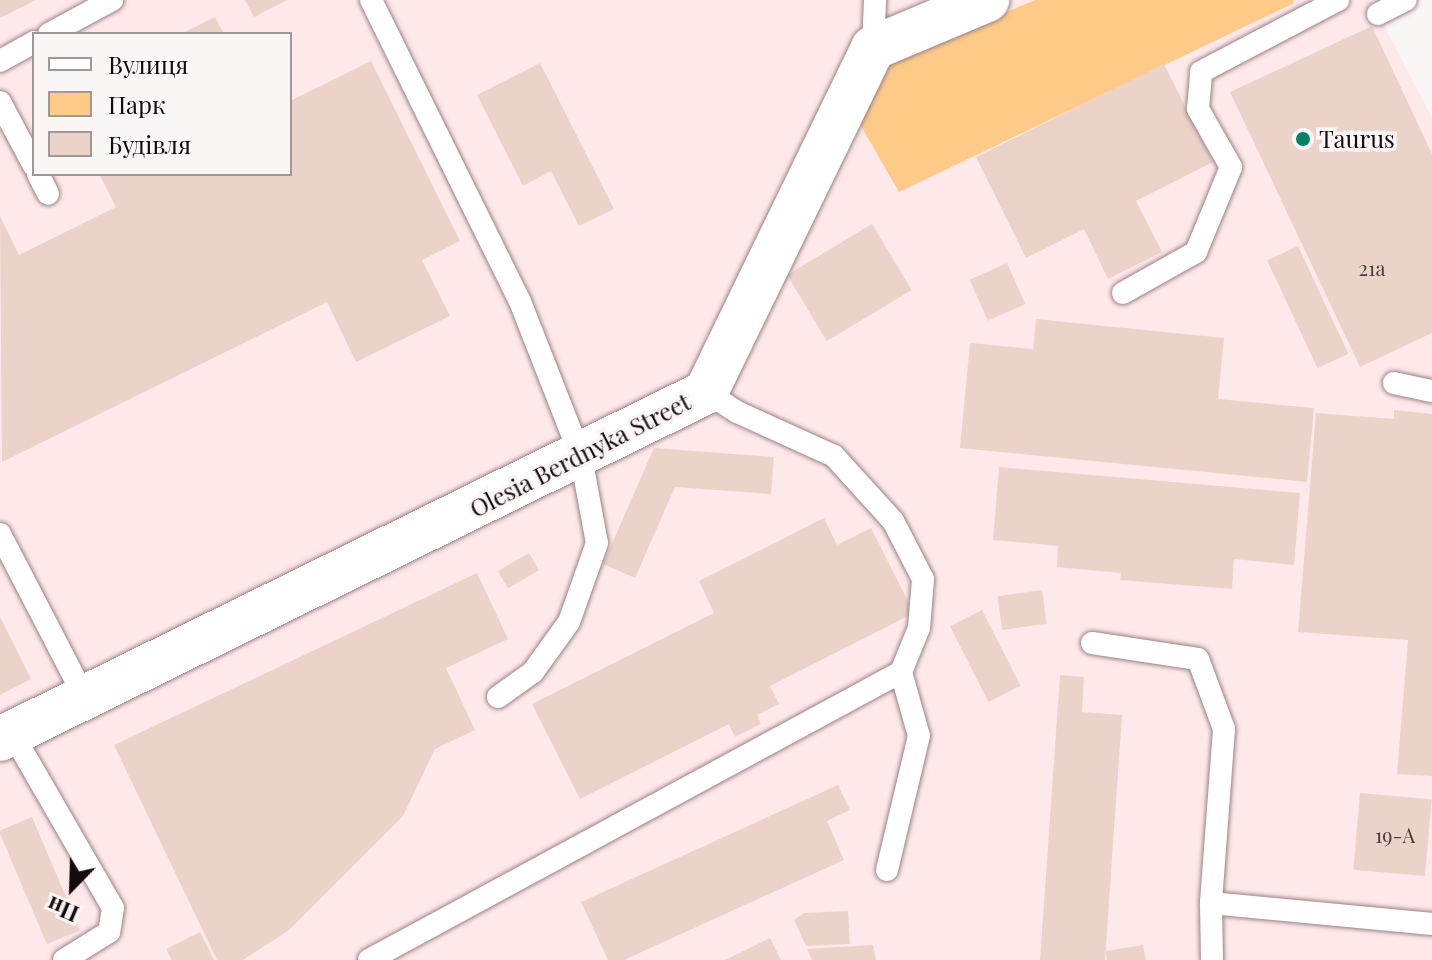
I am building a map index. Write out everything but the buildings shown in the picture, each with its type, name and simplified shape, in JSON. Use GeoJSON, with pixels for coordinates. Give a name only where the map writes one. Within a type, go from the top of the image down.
{"type":"FeatureCollection","features":[{"type":"Feature","properties":{"kind":"street"},"geometry":{"type":"LineString","coordinates":[[873,48],[987,0]]}},
{"type":"Feature","properties":{"kind":"street","name":"Olesia Berdnyka Street"},"geometry":{"type":"LineString","coordinates":[[6,736],[581,457],[706,392],[873,48]]}},
{"type":"Feature","properties":{"kind":"lane"},"geometry":{"type":"LineString","coordinates":[[53,32],[112,0]]}},
{"type":"Feature","properties":{"kind":"lane"},"geometry":{"type":"LineString","coordinates":[[371,0],[519,299],[581,457],[597,543],[569,622],[533,672],[498,697]]}},
{"type":"Feature","properties":{"kind":"lane"},"geometry":{"type":"LineString","coordinates":[[873,48],[875,0]]}},
{"type":"Feature","properties":{"kind":"lane"},"geometry":{"type":"LineString","coordinates":[[1123,293],[1196,252],[1231,167],[1198,109],[1201,72],[1338,0]]}},
{"type":"Feature","properties":{"kind":"lane"},"geometry":{"type":"LineString","coordinates":[[1378,14],[1406,0]]}},
{"type":"Feature","properties":{"kind":"lane"},"geometry":{"type":"LineString","coordinates":[[0,61],[32,43]]}},
{"type":"Feature","properties":{"kind":"lane"},"geometry":{"type":"LineString","coordinates":[[0,102],[32,162]]}},
{"type":"Feature","properties":{"kind":"lane"},"geometry":{"type":"LineString","coordinates":[[1394,383],[1432,391]]}},
{"type":"Feature","properties":{"kind":"lane"},"geometry":{"type":"LineString","coordinates":[[706,392],[737,412],[834,456],[893,521],[923,579],[919,628],[901,672],[919,736],[887,870]]}},
{"type":"Feature","properties":{"kind":"lane"},"geometry":{"type":"LineString","coordinates":[[0,534],[85,698]]}},
{"type":"Feature","properties":{"kind":"lane"},"geometry":{"type":"LineString","coordinates":[[1092,643],[1198,659],[1224,729],[1211,903],[1212,960]]}},
{"type":"Feature","properties":{"kind":"lane"},"geometry":{"type":"LineString","coordinates":[[369,960],[901,672]]}},
{"type":"Feature","properties":{"kind":"lane"},"geometry":{"type":"LineString","coordinates":[[6,736],[113,908],[109,932],[64,960]]}},
{"type":"Feature","properties":{"kind":"lane"},"geometry":{"type":"LineString","coordinates":[[1211,903],[1432,924]]}},
{"type":"Feature","properties":{"kind":"shaded area"},"geometry":{"type":"Polygon","coordinates":[[[0,0],[1371,0],[1432,118],[1432,960],[0,960],[0,0]]]}},
{"type":"Feature","properties":{"kind":"green space"},"geometry":{"type":"Polygon","coordinates":[[[1035,0],[1293,0],[1294,3],[899,192],[861,126],[862,95],[880,65],[1035,0]]]}},
{"type":"Feature","properties":{"kind":"place","name":"Taurus"},"geometry":{"type":"Point","coordinates":[1303,139]}}]}
